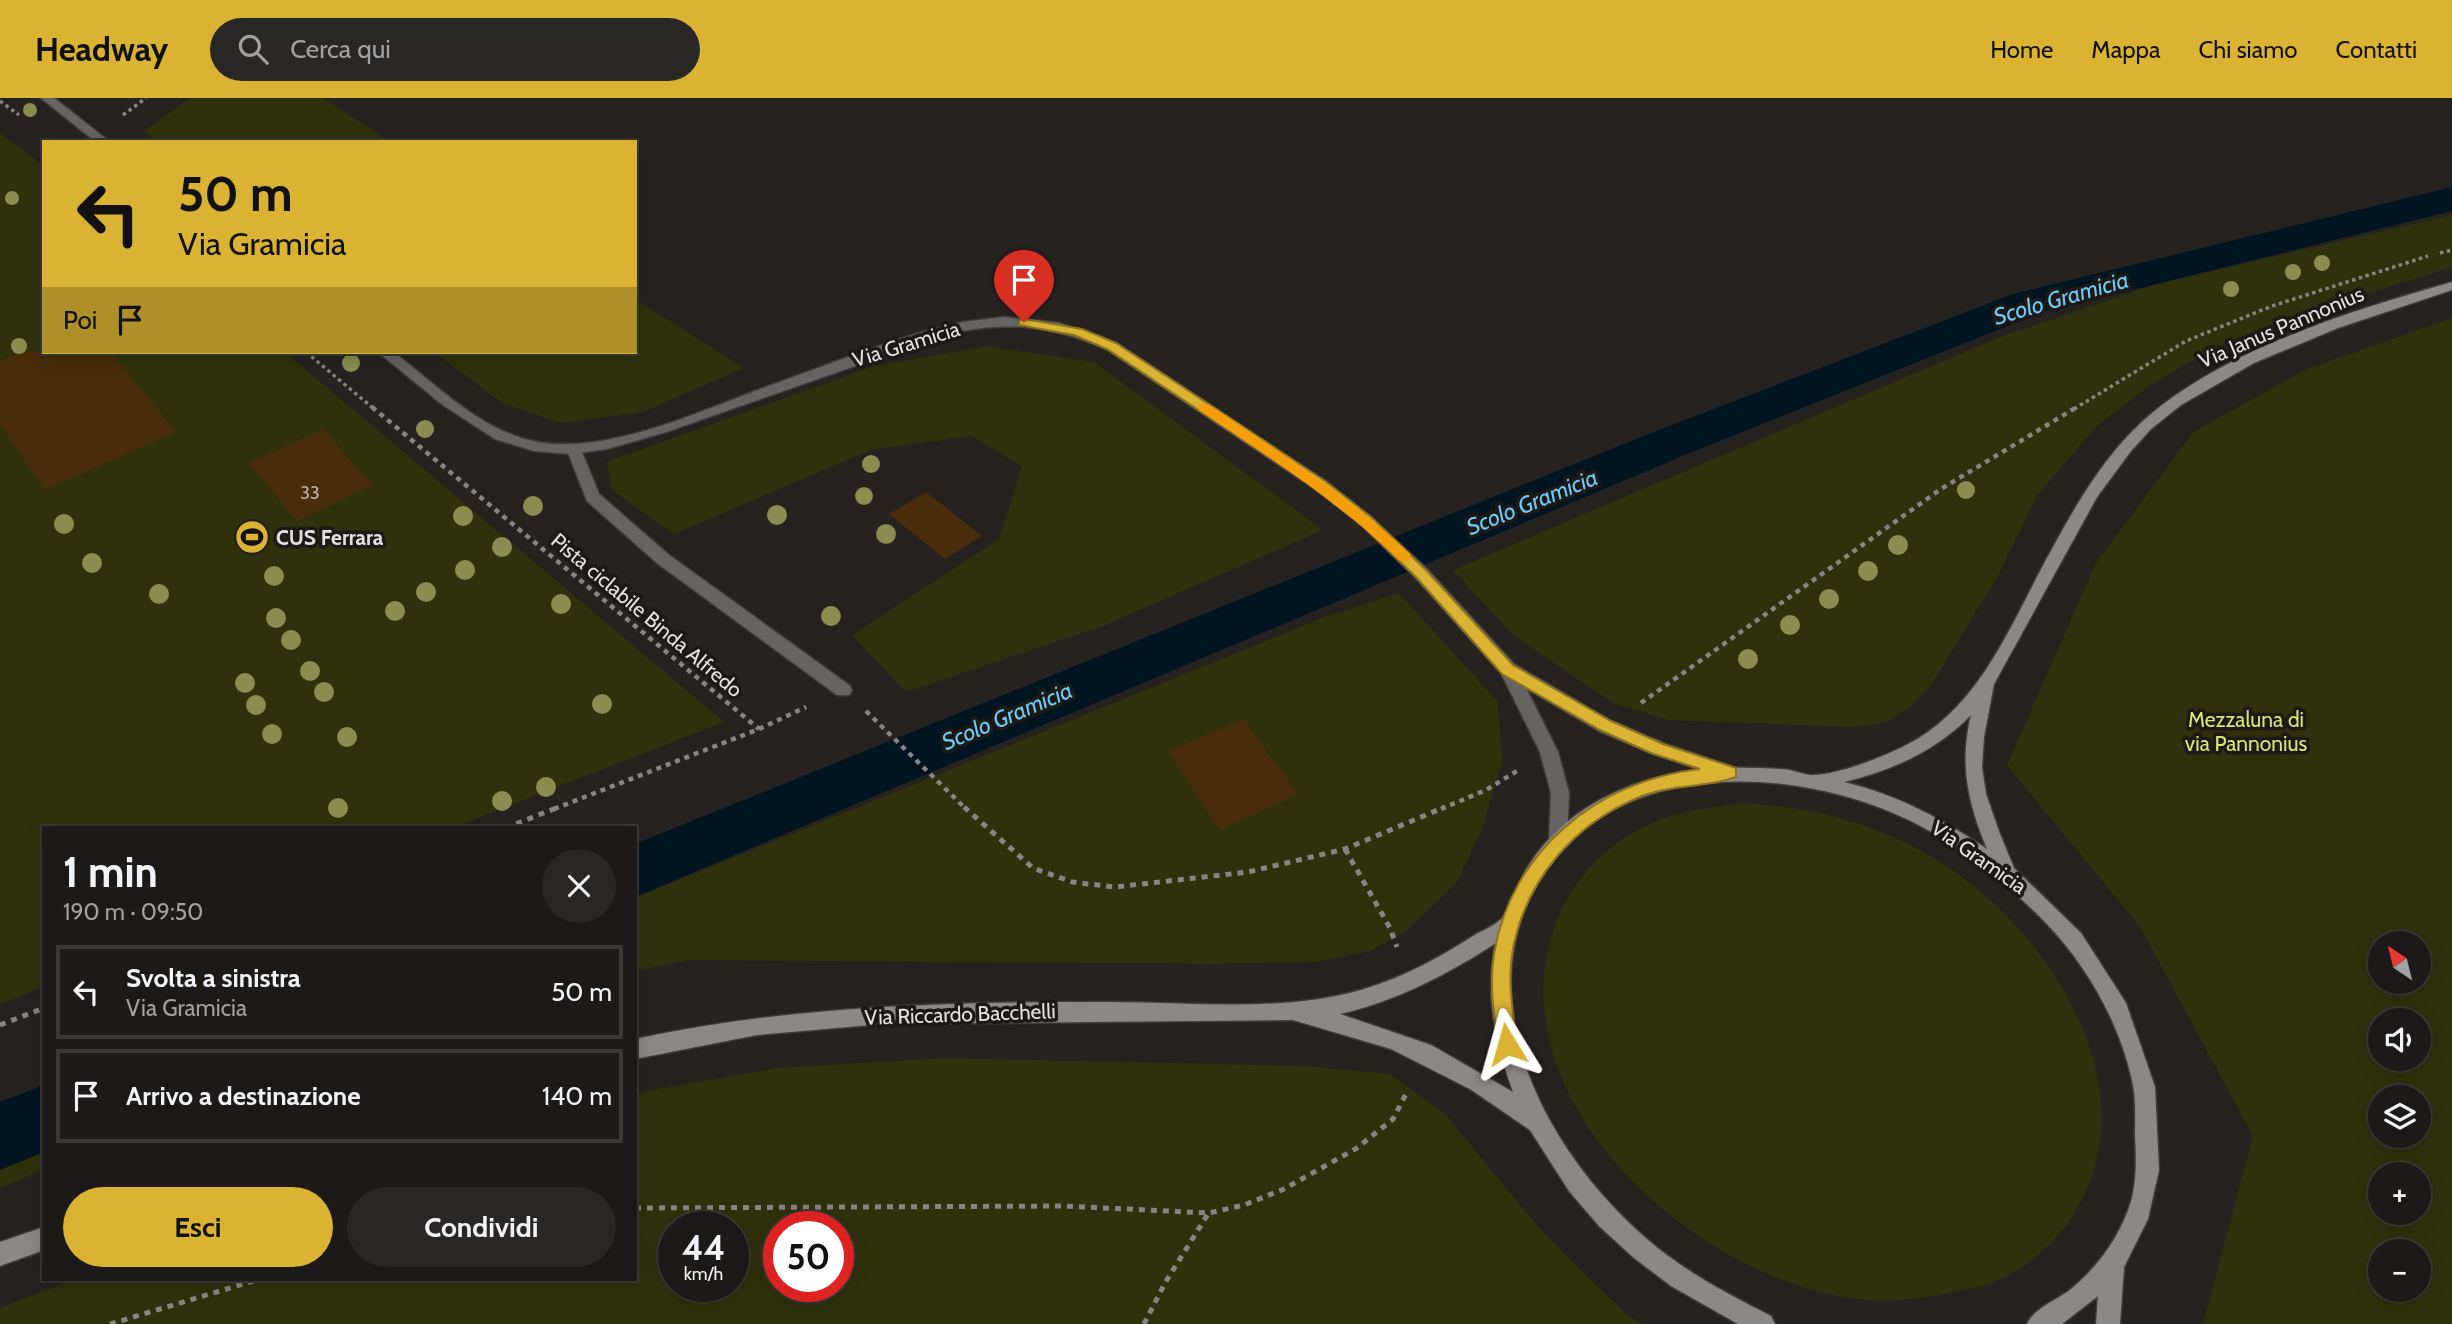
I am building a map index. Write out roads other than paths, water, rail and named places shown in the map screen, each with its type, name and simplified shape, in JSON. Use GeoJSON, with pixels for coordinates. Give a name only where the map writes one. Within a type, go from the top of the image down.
{"type":"FeatureCollection","features":[{"type":"Feature","properties":{"kind":"main road","name":"Via Janus Pannonius"},"geometry":{"type":"LineString","coordinates":[[2006,872],[1982,812],[1973,768],[1976,728],[1988,683],[2085,503],[2126,447],[2159,415],[2189,392],[2242,364],[2337,325],[2452,285]]}},
{"type":"Feature","properties":{"kind":"main road","name":"Via Janus Pannonius"},"geometry":{"type":"LineString","coordinates":[[1813,780],[1856,774],[1925,742],[1953,722],[1988,683]]}},
{"type":"Feature","properties":{"kind":"main road","name":"Via Gramicia"},"geometry":{"type":"LineString","coordinates":[[1763,1324],[1716,1303],[1650,1259],[1603,1217],[1556,1157],[1536,1123],[1522,1093],[1506,1031],[1501,994],[1503,956],[1509,924],[1537,867],[1558,841],[1590,814],[1636,791],[1674,779],[1730,773],[1776,774],[1813,780],[1883,800],[1934,824],[2006,872],[2056,920],[2095,968],[2115,1001],[2135,1047],[2146,1087],[2151,1138],[2145,1196],[2132,1233],[2112,1265],[2071,1307],[2039,1324]]}},
{"type":"Feature","properties":{"kind":"main road","name":"Via Riccardo Bacchelli"},"geometry":{"type":"LineString","coordinates":[[637,1049],[753,1026],[852,1018],[968,1012],[1287,1010],[1356,1001],[1452,963],[1509,924]]}},
{"type":"Feature","properties":{"kind":"main road","name":"Via Riccardo Bacchelli"},"geometry":{"type":"LineString","coordinates":[[1287,1010],[1366,1028],[1415,1047],[1489,1087],[1536,1123]]}},
{"type":"Feature","properties":{"kind":"main road"},"geometry":{"type":"LineString","coordinates":[[0,1254],[42,1239]]}},
{"type":"Feature","properties":{"kind":"main road","name":"Via Gramicia"},"geometry":{"type":"LineString","coordinates":[[2108,1324],[2112,1265]]}},
{"type":"Feature","properties":{"kind":"street"},"geometry":{"type":"LineString","coordinates":[[47,98],[101,140]]}},
{"type":"Feature","properties":{"kind":"street","name":"Via Gramicia"},"geometry":{"type":"LineString","coordinates":[[388,354],[488,429],[513,441],[535,447],[574,450],[679,423],[933,332],[1005,321],[1042,323],[1077,332],[1111,346],[1320,485],[1366,521],[1421,573],[1508,669],[1549,752],[1560,793],[1558,841]]}},
{"type":"Feature","properties":{"kind":"street"},"geometry":{"type":"LineString","coordinates":[[574,450],[592,497],[602,506],[663,559],[843,690]]}},
{"type":"Feature","properties":{"kind":"street","name":"Via Gramicia"},"geometry":{"type":"LineString","coordinates":[[1508,669],[1605,726],[1657,748],[1730,773]]}},
{"type":"Feature","properties":{"kind":"waterway","name":"Scolo Gramicia"},"geometry":{"type":"LineString","coordinates":[[637,870],[1668,444],[2028,303],[2452,199]]}},
{"type":"Feature","properties":{"kind":"waterway","name":"Scolo Gramicia"},"geometry":{"type":"LineString","coordinates":[[0,1136],[42,1119]]}},
{"type":"Feature","properties":{"kind":"place","name":"CUS Ferrara"},"geometry":{"type":"Point","coordinates":[252,537]}},
{"type":"Feature","properties":{"kind":"park label","name":"Mezzaluna di via Pannonius"},"geometry":{"type":"Point","coordinates":[2246,731]}}]}
